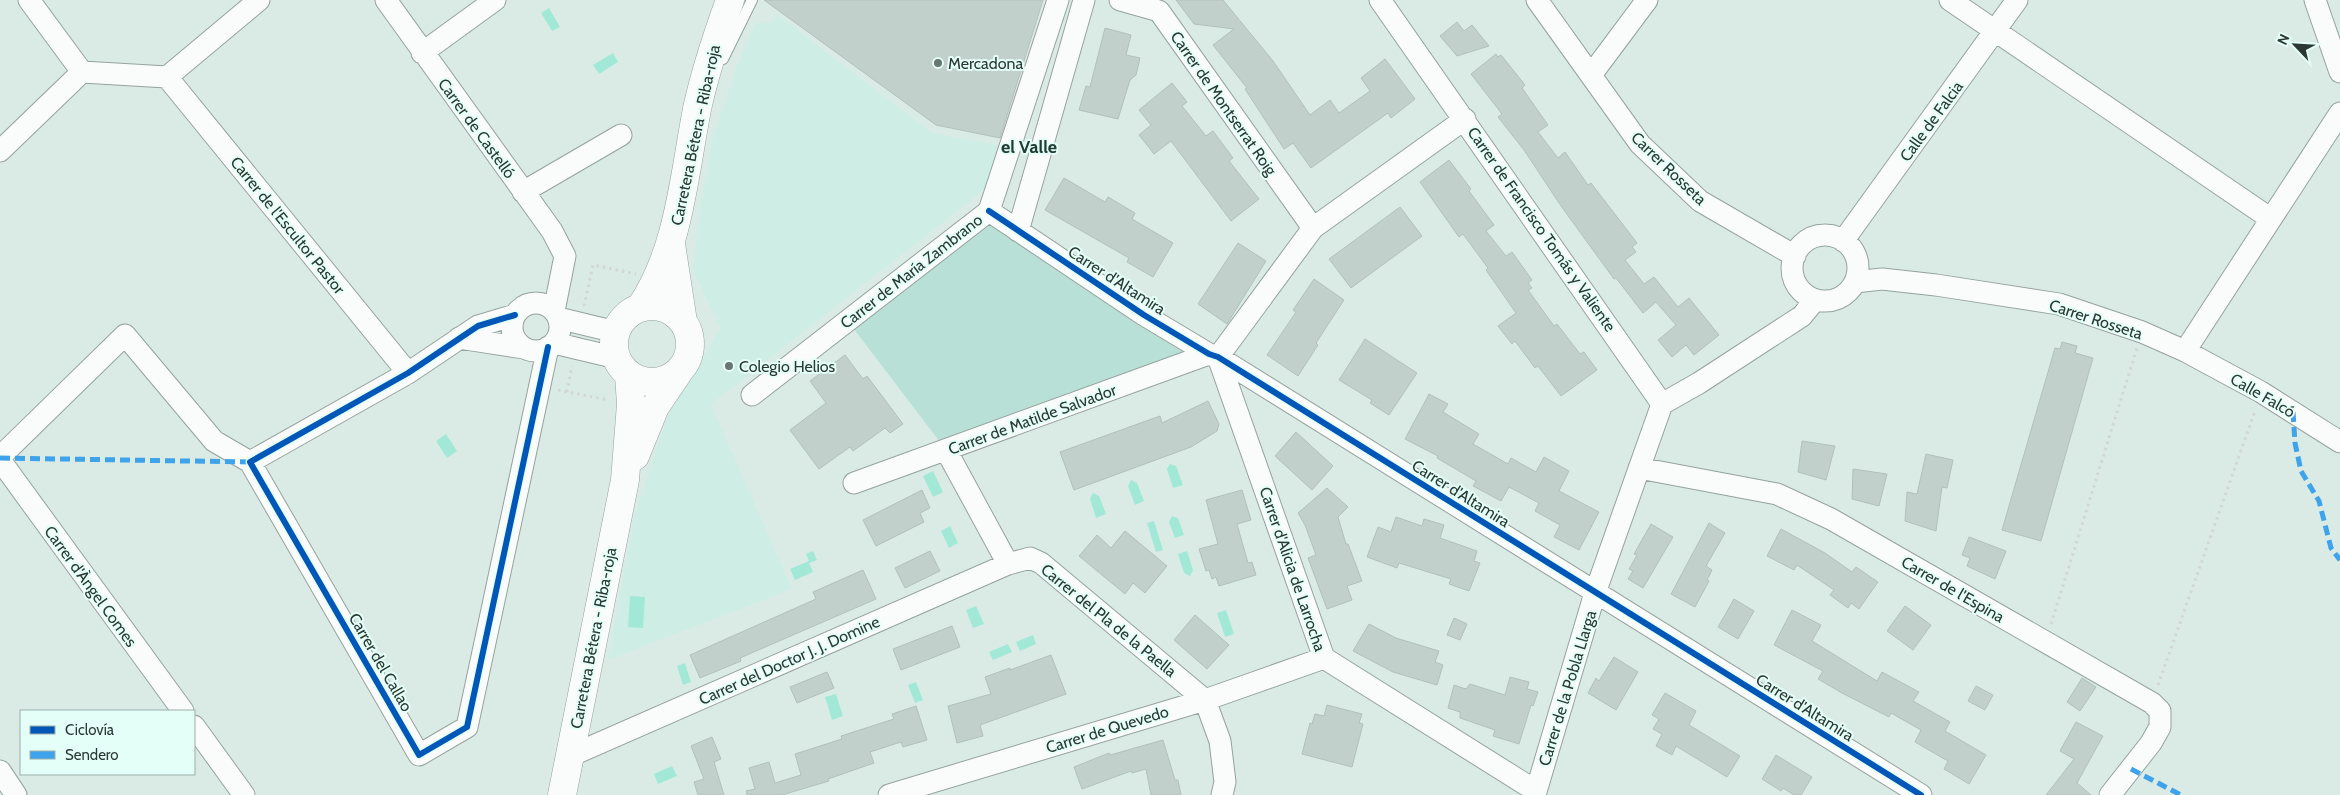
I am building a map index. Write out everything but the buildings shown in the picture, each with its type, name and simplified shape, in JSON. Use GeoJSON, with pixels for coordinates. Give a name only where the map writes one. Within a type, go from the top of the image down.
{"type":"FeatureCollection","features":[{"type":"Feature","properties":{"kind":"main road","name":"Carretera Bétera - Riba-roja"},"geometry":{"type":"LineString","coordinates":[[640,308],[649,295],[671,242],[698,106],[713,46],[730,0]]}},
{"type":"Feature","properties":{"kind":"main road","name":"Carretera Bétera - Riba-roja"},"geometry":{"type":"LineString","coordinates":[[671,242],[683,322]]}},
{"type":"Feature","properties":{"kind":"main road"},"geometry":{"type":"LineString","coordinates":[[652,306],[674,313],[683,322],[689,337],[689,354],[678,373],[666,380],[654,382],[641,381],[621,355],[622,322],[640,308],[652,306]]}},
{"type":"Feature","properties":{"kind":"main road","name":"Carretera Bétera - Riba-roja"},"geometry":{"type":"LineString","coordinates":[[562,795],[625,480],[631,404],[621,355]]}},
{"type":"Feature","properties":{"kind":"main road","name":"Carretera Bétera - Riba-roja"},"geometry":{"type":"LineString","coordinates":[[625,480],[655,407],[678,373]]}},
{"type":"Feature","properties":{"kind":"street"},"geometry":{"type":"LineString","coordinates":[[29,0],[82,72]]}},
{"type":"Feature","properties":{"kind":"street"},"geometry":{"type":"LineString","coordinates":[[0,151],[82,72],[167,78],[259,0]]}},
{"type":"Feature","properties":{"kind":"street","name":"Carrer de Castelló"},"geometry":{"type":"LineString","coordinates":[[386,0],[422,53],[552,231],[564,265]]}},
{"type":"Feature","properties":{"kind":"street"},"geometry":{"type":"LineString","coordinates":[[422,53],[495,0]]}},
{"type":"Feature","properties":{"kind":"street","name":"Carrer de María Zambrano"},"geometry":{"type":"LineString","coordinates":[[752,395],[990,211],[1058,0]]}},
{"type":"Feature","properties":{"kind":"street"},"geometry":{"type":"LineString","coordinates":[[1018,231],[1084,0]]}},
{"type":"Feature","properties":{"kind":"street","name":"Carrer de Montserrat Roig"},"geometry":{"type":"LineString","coordinates":[[1120,0],[1159,11],[1313,228]]}},
{"type":"Feature","properties":{"kind":"street","name":"Carrer de Francisco Tomás y Valiente"},"geometry":{"type":"LineString","coordinates":[[1380,0],[1465,119],[1662,404]]}},
{"type":"Feature","properties":{"kind":"street","name":"Carrer Rosseta"},"geometry":{"type":"LineString","coordinates":[[1537,0],[1640,144],[1700,201],[1795,256]]}},
{"type":"Feature","properties":{"kind":"street"},"geometry":{"type":"LineString","coordinates":[[1591,75],[1647,0]]}},
{"type":"Feature","properties":{"kind":"street"},"geometry":{"type":"LineString","coordinates":[[1950,0],[2271,219]]}},
{"type":"Feature","properties":{"kind":"street","name":"Calle de Falcia"},"geometry":{"type":"LineString","coordinates":[[1843,241],[2018,0]]}},
{"type":"Feature","properties":{"kind":"street"},"geometry":{"type":"LineString","coordinates":[[2315,0],[2340,72]]}},
{"type":"Feature","properties":{"kind":"street","name":"Carrer de l'Escultor Pastor"},"geometry":{"type":"LineString","coordinates":[[167,78],[408,373]]}},
{"type":"Feature","properties":{"kind":"street"},"geometry":{"type":"LineString","coordinates":[[2185,351],[2340,113]]}},
{"type":"Feature","properties":{"kind":"street"},"geometry":{"type":"LineString","coordinates":[[1213,356],[1313,228],[1465,119]]}},
{"type":"Feature","properties":{"kind":"street"},"geometry":{"type":"LineString","coordinates":[[524,192],[621,135]]}},
{"type":"Feature","properties":{"kind":"street","name":"Carrer d'Altamira"},"geometry":{"type":"LineString","coordinates":[[990,211],[1144,315],[1921,795]]}},
{"type":"Feature","properties":{"kind":"street"},"geometry":{"type":"LineString","coordinates":[[1825,235],[1843,241],[1850,247],[1858,264],[1855,282],[1841,297],[1831,301],[1815,300],[1802,292],[1796,284],[1793,265],[1795,256],[1807,241],[1825,235]]}},
{"type":"Feature","properties":{"kind":"street"},"geometry":{"type":"LineString","coordinates":[[539,347],[514,337],[512,322],[521,310],[546,291],[564,265]]}},
{"type":"Feature","properties":{"kind":"street"},"geometry":{"type":"LineString","coordinates":[[539,347],[560,331],[556,315],[564,265]]}},
{"type":"Feature","properties":{"kind":"street","name":"Carrer Rosseta"},"geometry":{"type":"LineString","coordinates":[[1855,282],[1882,279],[1936,285],[2059,304],[2142,332],[2185,351]]}},
{"type":"Feature","properties":{"kind":"street"},"geometry":{"type":"LineString","coordinates":[[1639,468],[1662,404],[1699,383],[1802,316],[1815,300]]}},
{"type":"Feature","properties":{"kind":"street"},"geometry":{"type":"LineString","coordinates":[[250,462],[408,373],[478,326],[541,304],[556,315],[580,324],[621,355]]}},
{"type":"Feature","properties":{"kind":"street","name":"Carrer d'Àngel Comes"},"geometry":{"type":"LineString","coordinates":[[182,710],[0,459],[125,335],[214,441],[250,462]]}},
{"type":"Feature","properties":{"kind":"street"},"geometry":{"type":"LineString","coordinates":[[459,338],[539,347],[575,348],[621,355]]}},
{"type":"Feature","properties":{"kind":"street","name":"Carrer del Callao"},"geometry":{"type":"LineString","coordinates":[[250,462],[419,755],[468,726],[539,387],[539,347]]}},
{"type":"Feature","properties":{"kind":"street","name":"Calle Falcó"},"geometry":{"type":"LineString","coordinates":[[2185,351],[2261,392],[2340,442]]}},
{"type":"Feature","properties":{"kind":"street","name":"Carrer de Matilde Salvador"},"geometry":{"type":"LineString","coordinates":[[854,483],[1213,356]]}},
{"type":"Feature","properties":{"kind":"street","name":"Carrer d'Alicia de Larrocha"},"geometry":{"type":"LineString","coordinates":[[1213,356],[1324,658],[1535,793]]}},
{"type":"Feature","properties":{"kind":"street"},"geometry":{"type":"LineString","coordinates":[[946,450],[1008,564]]}},
{"type":"Feature","properties":{"kind":"street","name":"Carrer de l'Espina"},"geometry":{"type":"LineString","coordinates":[[1639,468],[1777,494],[1831,519],[2152,702]]}},
{"type":"Feature","properties":{"kind":"street","name":"Carrer de la Pobla Llarga"},"geometry":{"type":"LineString","coordinates":[[1535,793],[1595,593],[1639,468]]}},
{"type":"Feature","properties":{"kind":"street","name":"Carrer del Pla de la Paella"},"geometry":{"type":"LineString","coordinates":[[1008,564],[1030,558],[1042,563],[1205,700],[1220,740],[1225,782],[1222,795]]}},
{"type":"Feature","properties":{"kind":"street","name":"Carrer del Doctor J. J. Domine"},"geometry":{"type":"LineString","coordinates":[[570,756],[1008,564]]}},
{"type":"Feature","properties":{"kind":"street","name":"Carrer de Quevedo"},"geometry":{"type":"LineString","coordinates":[[888,795],[1205,700],[1324,658]]}},
{"type":"Feature","properties":{"kind":"street"},"geometry":{"type":"LineString","coordinates":[[2110,795],[2151,743],[2160,726],[2160,711],[2152,702]]}},
{"type":"Feature","properties":{"kind":"street"},"geometry":{"type":"LineString","coordinates":[[195,727],[244,795]]}},
{"type":"Feature","properties":{"kind":"street"},"geometry":{"type":"LineString","coordinates":[[0,771],[16,795]]}},
{"type":"Feature","properties":{"kind":"lane"},"geometry":{"type":"LineString","coordinates":[[698,106],[752,0]]}},
{"type":"Feature","properties":{"kind":"path"},"geometry":{"type":"LineString","coordinates":[[580,324],[593,265],[656,278]]}},
{"type":"Feature","properties":{"kind":"path"},"geometry":{"type":"LineString","coordinates":[[2045,642],[2142,332]]}},
{"type":"Feature","properties":{"kind":"path"},"geometry":{"type":"LineString","coordinates":[[567,392],[575,348]]}},
{"type":"Feature","properties":{"kind":"path"},"geometry":{"type":"LineString","coordinates":[[539,387],[631,404]]}},
{"type":"Feature","properties":{"kind":"path"},"geometry":{"type":"LineString","coordinates":[[2152,702],[2261,392]]}},
{"type":"Feature","properties":{"kind":"shaded area"},"geometry":{"type":"Polygon","coordinates":[[[549,8],[560,27],[552,31],[541,13],[549,8]]]}},
{"type":"Feature","properties":{"kind":"shaded area","name":"Colegio Helios"},"geometry":{"type":"Polygon","coordinates":[[[777,14],[932,133],[998,145],[997,180],[711,404],[792,589],[608,660],[635,515],[668,415],[721,329],[693,270],[700,209],[714,134],[737,66],[755,23],[771,23],[777,14]]]}},
{"type":"Feature","properties":{"kind":"shaded area"},"geometry":{"type":"Polygon","coordinates":[[[613,53],[618,62],[599,74],[593,65],[613,53]]]}},
{"type":"Feature","properties":{"kind":"shaded area"},"geometry":{"type":"Polygon","coordinates":[[[989,211],[1209,354],[946,450],[847,320],[989,211]]]}},
{"type":"Feature","properties":{"kind":"shaded area"},"geometry":{"type":"Polygon","coordinates":[[[446,434],[457,451],[447,458],[436,441],[446,434]]]}},
{"type":"Feature","properties":{"kind":"shaded area"},"geometry":{"type":"Polygon","coordinates":[[[1170,464],[1176,466],[1183,485],[1173,488],[1167,469],[1170,464]]]}},
{"type":"Feature","properties":{"kind":"shaded area"},"geometry":{"type":"Polygon","coordinates":[[[933,471],[943,492],[933,497],[923,476],[933,471]]]}},
{"type":"Feature","properties":{"kind":"shaded area"},"geometry":{"type":"Polygon","coordinates":[[[1131,480],[1137,483],[1144,501],[1135,505],[1128,486],[1131,480]]]}},
{"type":"Feature","properties":{"kind":"shaded area"},"geometry":{"type":"Polygon","coordinates":[[[1093,493],[1099,496],[1106,514],[1096,518],[1090,499],[1093,493]]]}},
{"type":"Feature","properties":{"kind":"shaded area"},"geometry":{"type":"Polygon","coordinates":[[[1172,516],[1178,518],[1184,535],[1175,538],[1169,522],[1172,516]]]}},
{"type":"Feature","properties":{"kind":"shaded area"},"geometry":{"type":"Polygon","coordinates":[[[1154,521],[1163,550],[1156,552],[1147,523],[1154,521]]]}},
{"type":"Feature","properties":{"kind":"shaded area"},"geometry":{"type":"Polygon","coordinates":[[[950,526],[958,543],[949,548],[941,531],[950,526]]]}},
{"type":"Feature","properties":{"kind":"shaded area"},"geometry":{"type":"Polygon","coordinates":[[[813,551],[817,560],[809,563],[813,572],[795,580],[790,569],[809,561],[806,554],[813,551]]]}},
{"type":"Feature","properties":{"kind":"shaded area"},"geometry":{"type":"Polygon","coordinates":[[[1187,551],[1193,570],[1190,576],[1184,573],[1178,554],[1187,551]]]}},
{"type":"Feature","properties":{"kind":"shaded area"},"geometry":{"type":"Polygon","coordinates":[[[630,596],[645,597],[643,628],[628,627],[630,596]]]}},
{"type":"Feature","properties":{"kind":"shaded area"},"geometry":{"type":"Polygon","coordinates":[[[976,606],[984,624],[973,628],[966,610],[976,606]]]}},
{"type":"Feature","properties":{"kind":"shaded area"},"geometry":{"type":"Polygon","coordinates":[[[1226,610],[1234,634],[1225,637],[1217,613],[1226,610]]]}},
{"type":"Feature","properties":{"kind":"shaded area"},"geometry":{"type":"Polygon","coordinates":[[[1033,635],[1036,644],[1020,651],[1016,642],[1033,635]]]}},
{"type":"Feature","properties":{"kind":"shaded area"},"geometry":{"type":"Polygon","coordinates":[[[1008,644],[1012,652],[993,660],[989,652],[1008,644]]]}},
{"type":"Feature","properties":{"kind":"shaded area"},"geometry":{"type":"Polygon","coordinates":[[[685,663],[691,682],[683,685],[677,666],[685,663]]]}},
{"type":"Feature","properties":{"kind":"shaded area"},"geometry":{"type":"Polygon","coordinates":[[[916,682],[923,700],[915,703],[908,685],[916,682]]]}},
{"type":"Feature","properties":{"kind":"shaded area"},"geometry":{"type":"Polygon","coordinates":[[[836,694],[843,716],[832,720],[825,697],[836,694]]]}},
{"type":"Feature","properties":{"kind":"shaded area"},"geometry":{"type":"Polygon","coordinates":[[[672,766],[677,776],[658,784],[654,774],[672,766]]]}},
{"type":"Feature","properties":{"kind":"marked path"},"geometry":{"type":"LineString","coordinates":[[2293,412],[2295,443],[2301,471],[2319,501],[2331,548],[2340,560]]}},
{"type":"Feature","properties":{"kind":"marked path"},"geometry":{"type":"LineString","coordinates":[[0,458],[250,462]]}},
{"type":"Feature","properties":{"kind":"marked path"},"geometry":{"type":"LineString","coordinates":[[2131,769],[2181,795]]}},
{"type":"Feature","properties":{"kind":"cycle path"},"geometry":{"type":"LineString","coordinates":[[989,211],[1144,315],[1209,354],[1218,357],[1921,795]]}},
{"type":"Feature","properties":{"kind":"cycle path"},"geometry":{"type":"LineString","coordinates":[[515,315],[478,326],[408,373],[250,462],[419,755],[467,727],[548,347]]}},
{"type":"Feature","properties":{"kind":"place","name":"Mercadona"},"geometry":{"type":"Point","coordinates":[938,63]}},
{"type":"Feature","properties":{"kind":"place","name":"Colegio Helios"},"geometry":{"type":"Point","coordinates":[729,366]}},
{"type":"Feature","properties":{"kind":"district","name":"el Valle"},"geometry":{"type":"Point","coordinates":[1029,147]}}]}
